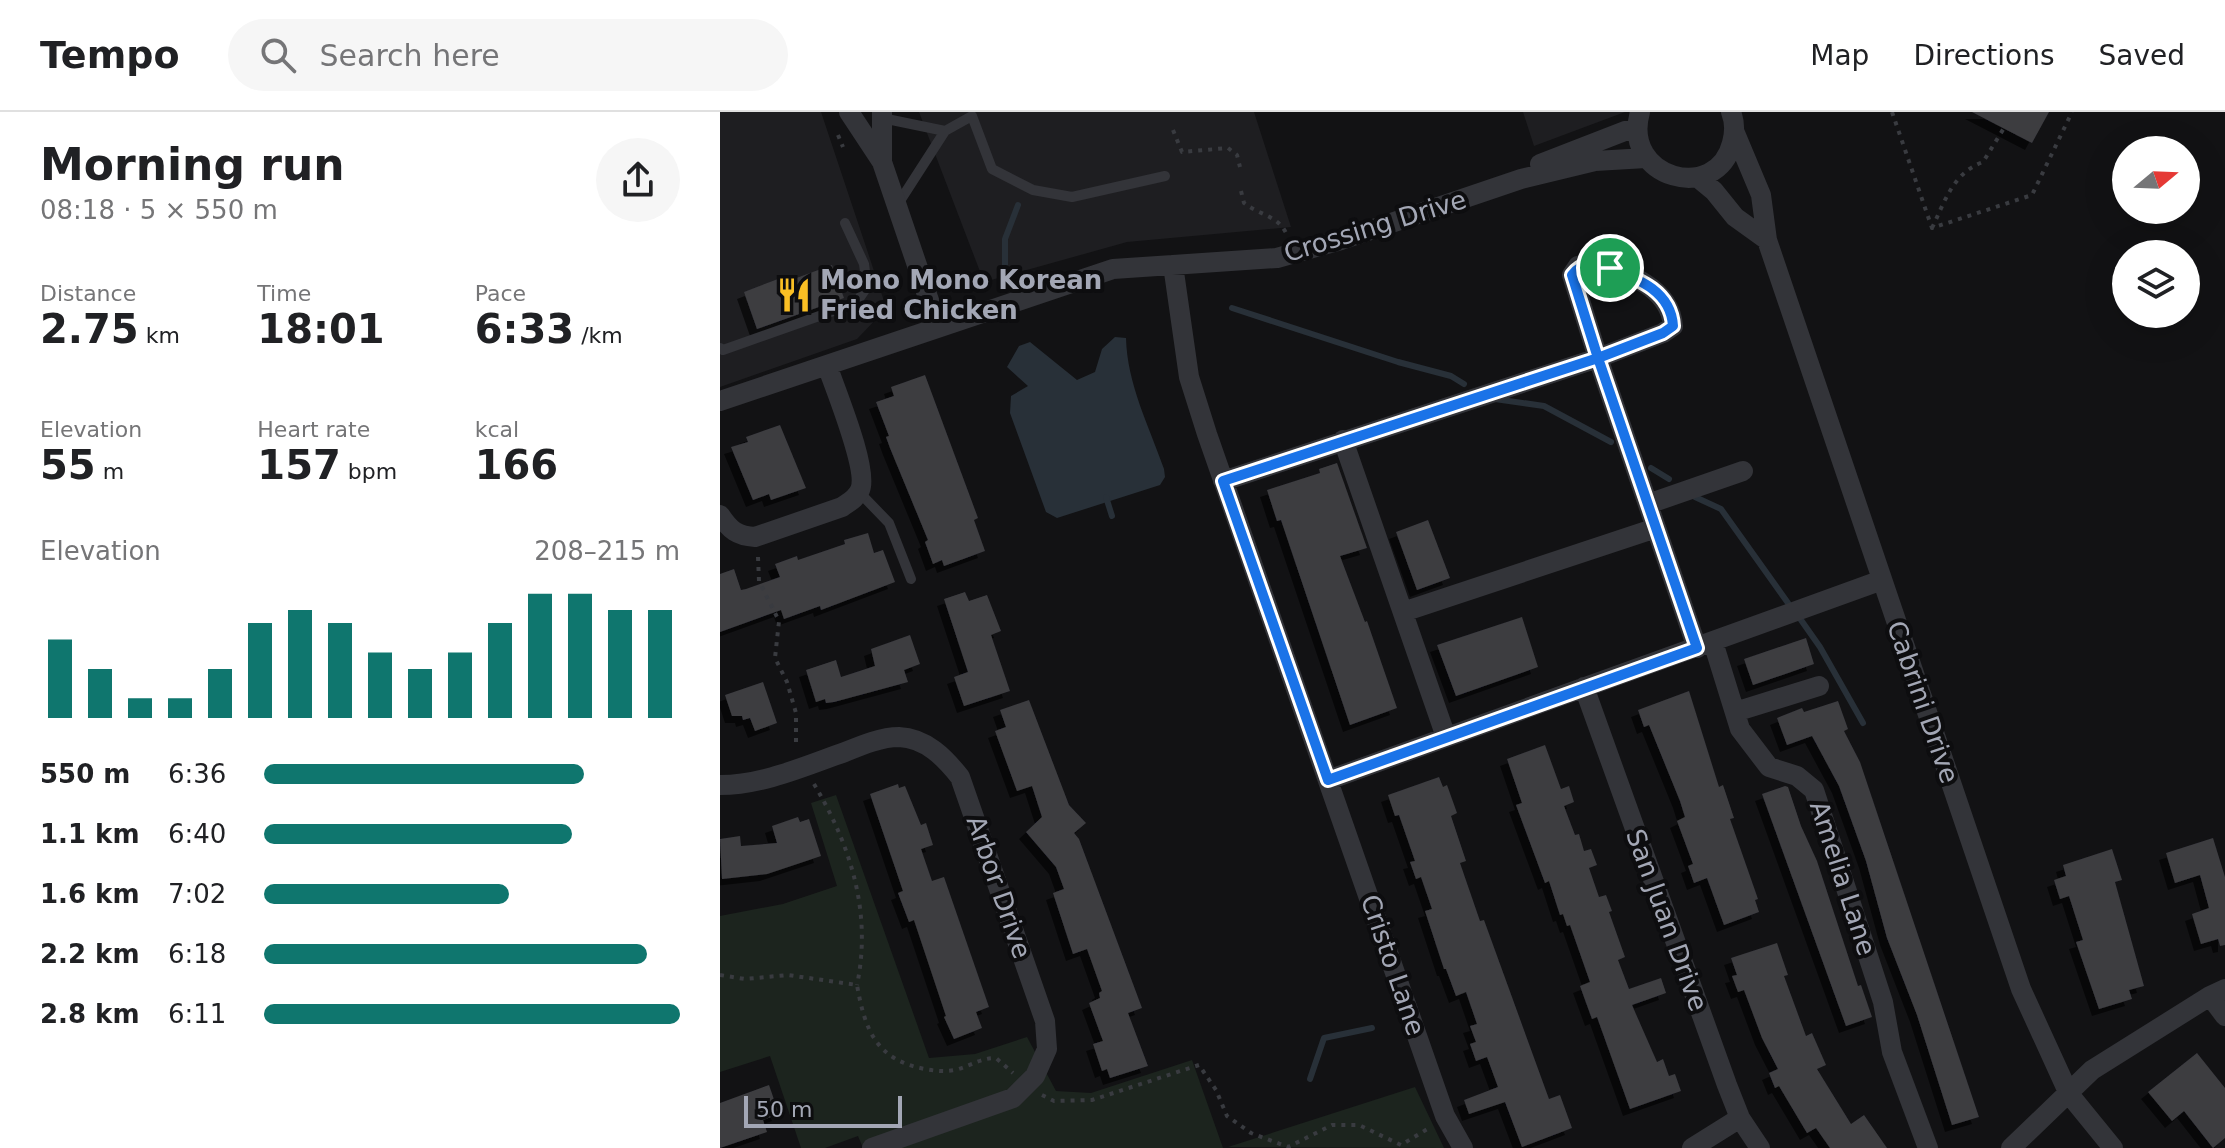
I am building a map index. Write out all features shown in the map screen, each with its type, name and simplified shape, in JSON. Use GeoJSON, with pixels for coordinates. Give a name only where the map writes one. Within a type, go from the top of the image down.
{"type":"FeatureCollection","features":[{"type":"Feature","properties":{"kind":"street"},"geometry":{"type":"LineString","coordinates":[[849,112],[882,162],[938,327]]}},
{"type":"Feature","properties":{"kind":"street"},"geometry":{"type":"LineString","coordinates":[[1646,158],[1656,168],[1683,178],[1697,177],[1711,171],[1723,161],[1731,148],[1735,133],[1731,112]]}},
{"type":"Feature","properties":{"kind":"street"},"geometry":{"type":"LineString","coordinates":[[882,115],[882,162]]}},
{"type":"Feature","properties":{"kind":"street","name":"Crossing Drive"},"geometry":{"type":"LineString","coordinates":[[720,401],[1113,269],[1277,258],[1341,240],[1521,179],[1595,161],[1646,158],[1639,144],[1638,121]]}},
{"type":"Feature","properties":{"kind":"street","name":"Crossing Drive"},"geometry":{"type":"LineString","coordinates":[[1521,179],[1540,164],[1625,131],[1638,121]]}},
{"type":"Feature","properties":{"kind":"street","name":"Cabrini Drive"},"geometry":{"type":"LineString","coordinates":[[1735,133],[1761,195],[1767,240],[2021,989],[2069,1094],[2113,1148]]}},
{"type":"Feature","properties":{"kind":"street"},"geometry":{"type":"LineString","coordinates":[[1697,177],[1714,191],[1735,217],[1767,240]]}},
{"type":"Feature","properties":{"kind":"street"},"geometry":{"type":"LineString","coordinates":[[1173,265],[1189,377],[1328,780],[1882,580]]}},
{"type":"Feature","properties":{"kind":"street","name":"Amelia Lane"},"geometry":{"type":"LineString","coordinates":[[1598,358],[1663,333],[1673,326],[1672,315],[1662,295],[1638,279],[1610,268],[1578,266],[1572,275],[1598,358],[1656,528],[1740,729],[1769,767],[1797,776],[1814,790],[1883,1002],[1892,1052],[1928,1148]]}},
{"type":"Feature","properties":{"kind":"street"},"geometry":{"type":"LineString","coordinates":[[1223,481],[1598,358]]}},
{"type":"Feature","properties":{"kind":"street"},"geometry":{"type":"LineString","coordinates":[[720,515],[730,530],[742,536],[755,537],[842,507],[859,492],[862,470],[827,365]]}},
{"type":"Feature","properties":{"kind":"street"},"geometry":{"type":"LineString","coordinates":[[1343,440],[1446,737]]}},
{"type":"Feature","properties":{"kind":"street"},"geometry":{"type":"LineString","coordinates":[[1648,504],[1743,471]]}},
{"type":"Feature","properties":{"kind":"street"},"geometry":{"type":"LineString","coordinates":[[1403,612],[1656,528]]}},
{"type":"Feature","properties":{"kind":"street"},"geometry":{"type":"LineString","coordinates":[[1735,712],[1819,686]]}},
{"type":"Feature","properties":{"kind":"street","name":"San Juan Drive"},"geometry":{"type":"LineString","coordinates":[[1584,687],[1740,1118],[1760,1148]]}},
{"type":"Feature","properties":{"kind":"street","name":"Arbor Drive"},"geometry":{"type":"LineString","coordinates":[[720,785],[746,785],[872,742],[899,737],[922,743],[944,758],[960,777],[1045,1021],[1047,1049],[1035,1076],[1013,1098],[872,1148]]}},
{"type":"Feature","properties":{"kind":"street","name":"Cristo Lane"},"geometry":{"type":"LineString","coordinates":[[1328,780],[1447,1121],[1463,1148]]}},
{"type":"Feature","properties":{"kind":"street"},"geometry":{"type":"LineString","coordinates":[[2011,1148],[2092,1070],[2217,992],[2225,1016]]}},
{"type":"Feature","properties":{"kind":"street"},"geometry":{"type":"LineString","coordinates":[[1692,1148],[1740,1118]]}},
{"type":"Feature","properties":{"kind":"lane"},"geometry":{"type":"LineString","coordinates":[[882,115],[945,131]]}},
{"type":"Feature","properties":{"kind":"lane"},"geometry":{"type":"LineString","coordinates":[[897,206],[945,131],[972,116],[992,169],[1033,190],[1072,197],[1165,176]]}},
{"type":"Feature","properties":{"kind":"lane"},"geometry":{"type":"LineString","coordinates":[[720,348],[723,350],[856,303],[867,287],[864,264],[845,223]]}},
{"type":"Feature","properties":{"kind":"lane"},"geometry":{"type":"LineString","coordinates":[[859,492],[889,523],[911,579]]}},
{"type":"Feature","properties":{"kind":"path"},"geometry":{"type":"LineString","coordinates":[[1892,112],[1932,228]]}},
{"type":"Feature","properties":{"kind":"path"},"geometry":{"type":"LineString","coordinates":[[1932,228],[2032,195],[2072,112]]}},
{"type":"Feature","properties":{"kind":"path"},"geometry":{"type":"LineString","coordinates":[[1932,228],[1954,182],[1970,167],[1983,162],[2004,128]]}},
{"type":"Feature","properties":{"kind":"path"},"geometry":{"type":"LineString","coordinates":[[1173,130],[1182,152],[1228,148],[1237,155],[1240,167]]}},
{"type":"Feature","properties":{"kind":"path"},"geometry":{"type":"LineString","coordinates":[[1241,191],[1244,203],[1277,220],[1286,233]]}},
{"type":"Feature","properties":{"kind":"path"},"geometry":{"type":"LineString","coordinates":[[755,537],[759,581],[779,621],[775,658],[787,682],[796,713],[796,745]]}},
{"type":"Feature","properties":{"kind":"path"},"geometry":{"type":"LineString","coordinates":[[814,784],[831,813],[858,886],[862,959],[857,985],[869,1029],[889,1057],[912,1067],[937,1071],[956,1070],[982,1058],[996,1058],[1026,1085],[1054,1101],[1092,1100],[1199,1065],[1216,1090],[1227,1116],[1251,1133],[1288,1148],[1332,1125],[1359,1125],[1401,1147],[1423,1131],[1447,1121]]}},
{"type":"Feature","properties":{"kind":"path"},"geometry":{"type":"LineString","coordinates":[[720,975],[745,979],[788,975],[857,985]]}},
{"type":"Feature","properties":{"kind":"path"},"geometry":{"type":"LineString","coordinates":[[1283,1139],[1288,1148]]}},
{"type":"Feature","properties":{"kind":"shaded area"},"geometry":{"type":"Polygon","coordinates":[[[720,112],[821,112],[885,304],[881,314],[857,339],[720,387],[720,112]]]}},
{"type":"Feature","properties":{"kind":"shaded area"},"geometry":{"type":"Polygon","coordinates":[[[919,112],[1254,112],[1291,227],[1127,242],[984,282],[919,112]]]}},
{"type":"Feature","properties":{"kind":"shaded area"},"geometry":{"type":"Polygon","coordinates":[[[1523,112],[1625,112],[1534,146],[1523,112]]]}},
{"type":"Feature","properties":{"kind":"shaded area"},"geometry":{"type":"Polygon","coordinates":[[[1115,337],[1126,338],[1130,372],[1165,477],[1160,485],[1057,518],[1046,512],[1010,413],[1011,396],[1028,386],[1007,367],[1019,346],[1030,342],[1077,380],[1095,372],[1102,349],[1115,337]]]}},
{"type":"Feature","properties":{"kind":"shaded area"},"geometry":{"type":"Polygon","coordinates":[[[836,795],[929,1058],[975,1054],[1027,1037],[1056,1091],[1091,1093],[1192,1060],[1223,1148],[863,1148],[858,1136],[825,1148],[801,1148],[770,1056],[720,1072],[720,916],[783,904],[837,886],[811,803],[836,795]]]}},
{"type":"Feature","properties":{"kind":"shaded area"},"geometry":{"type":"Polygon","coordinates":[[[1415,1087],[1444,1148],[1228,1147],[1415,1087]]]}},
{"type":"Feature","properties":{"kind":"building"},"geometry":{"type":"Polygon","coordinates":[[[1972,112],[2049,112],[2032,143],[1972,112]]]}},
{"type":"Feature","properties":{"kind":"building","name":"Mono Mono Korean Fried Chicken"},"geometry":{"type":"Polygon","coordinates":[[[832,265],[844,298],[757,329],[744,292],[778,279],[780,284],[832,265]]]}},
{"type":"Feature","properties":{"kind":"building"},"geometry":{"type":"Polygon","coordinates":[[[925,375],[978,518],[974,520],[985,551],[944,566],[942,560],[933,564],[925,542],[928,540],[890,448],[886,437],[889,436],[876,402],[894,396],[891,387],[925,375]]]}},
{"type":"Feature","properties":{"kind":"building"},"geometry":{"type":"Polygon","coordinates":[[[780,425],[806,488],[771,500],[769,494],[753,500],[731,447],[748,442],[746,437],[780,425]]]}},
{"type":"Feature","properties":{"kind":"building"},"geometry":{"type":"Polygon","coordinates":[[[1337,463],[1367,548],[1340,556],[1367,621],[1397,708],[1350,725],[1281,520],[1277,521],[1267,490],[1320,473],[1319,469],[1337,463]]]}},
{"type":"Feature","properties":{"kind":"building"},"geometry":{"type":"Polygon","coordinates":[[[1428,520],[1450,578],[1417,590],[1396,532],[1428,520]]]}},
{"type":"Feature","properties":{"kind":"building"},"geometry":{"type":"Polygon","coordinates":[[[868,533],[874,553],[883,550],[895,582],[821,610],[820,606],[784,619],[781,610],[720,632],[720,574],[734,569],[741,590],[746,589],[780,577],[775,564],[797,556],[798,560],[868,533]]]}},
{"type":"Feature","properties":{"kind":"building"},"geometry":{"type":"Polygon","coordinates":[[[965,592],[969,601],[987,595],[1001,631],[991,635],[1010,691],[964,706],[954,677],[968,672],[944,599],[965,592]]]}},
{"type":"Feature","properties":{"kind":"building"},"geometry":{"type":"Polygon","coordinates":[[[1522,617],[1538,667],[1456,696],[1437,645],[1522,617]]]}},
{"type":"Feature","properties":{"kind":"building"},"geometry":{"type":"Polygon","coordinates":[[[910,635],[920,664],[904,670],[908,682],[834,702],[826,703],[825,699],[816,702],[806,670],[836,660],[841,677],[875,666],[871,649],[910,635]]]}},
{"type":"Feature","properties":{"kind":"building"},"geometry":{"type":"Polygon","coordinates":[[[1806,638],[1814,664],[1753,685],[1744,659],[1806,638]]]}},
{"type":"Feature","properties":{"kind":"building"},"geometry":{"type":"Polygon","coordinates":[[[763,682],[777,723],[755,731],[750,718],[743,720],[742,716],[732,716],[725,695],[763,682]]]}},
{"type":"Feature","properties":{"kind":"building"},"geometry":{"type":"Polygon","coordinates":[[[1689,691],[1719,787],[1723,785],[1734,818],[1730,819],[1758,899],[1755,900],[1759,912],[1724,925],[1707,878],[1694,883],[1688,866],[1693,864],[1677,821],[1685,817],[1680,801],[1649,725],[1644,727],[1638,710],[1689,691]]]}},
{"type":"Feature","properties":{"kind":"building"},"geometry":{"type":"Polygon","coordinates":[[[1029,700],[1069,805],[1086,823],[1074,833],[1079,839],[1142,1008],[1128,1013],[1148,1066],[1110,1078],[1107,1069],[1102,1071],[1093,1044],[1103,1041],[1089,1003],[1100,998],[1102,991],[1087,949],[1073,954],[1053,893],[1064,889],[1056,867],[1026,832],[1042,817],[1032,786],[1017,791],[995,731],[1006,727],[1000,710],[1029,700]]]}},
{"type":"Feature","properties":{"kind":"building"},"geometry":{"type":"Polygon","coordinates":[[[1838,701],[1848,729],[1844,731],[1860,762],[1979,1117],[1952,1125],[1917,1015],[1887,938],[1866,861],[1839,786],[1812,736],[1787,745],[1777,718],[1802,708],[1804,712],[1838,701]]]}},
{"type":"Feature","properties":{"kind":"building"},"geometry":{"type":"Polygon","coordinates":[[[1545,745],[1561,789],[1569,786],[1574,802],[1564,806],[1575,835],[1579,834],[1584,851],[1591,849],[1597,865],[1589,868],[1599,897],[1606,895],[1612,911],[1609,912],[1625,957],[1618,960],[1629,989],[1661,978],[1666,993],[1632,1005],[1657,1062],[1663,1059],[1669,1076],[1675,1074],[1681,1091],[1630,1109],[1597,1017],[1592,1019],[1580,986],[1590,982],[1570,925],[1567,926],[1563,914],[1560,915],[1549,881],[1545,883],[1516,805],[1522,803],[1507,759],[1545,745]]]}},
{"type":"Feature","properties":{"kind":"building"},"geometry":{"type":"Polygon","coordinates":[[[1439,777],[1443,787],[1447,785],[1457,813],[1451,816],[1466,861],[1460,863],[1480,921],[1484,920],[1549,1099],[1560,1095],[1572,1128],[1522,1147],[1505,1102],[1469,1114],[1464,1100],[1498,1087],[1487,1057],[1476,1061],[1470,1044],[1476,1042],[1470,1026],[1477,1024],[1466,992],[1456,996],[1444,969],[1425,911],[1432,909],[1421,877],[1416,879],[1410,862],[1415,861],[1399,815],[1395,816],[1388,795],[1439,777]]]}},
{"type":"Feature","properties":{"kind":"building"},"geometry":{"type":"Polygon","coordinates":[[[898,784],[899,788],[905,786],[921,825],[926,823],[933,845],[921,849],[932,881],[944,877],[989,1007],[976,1012],[982,1028],[954,1039],[944,1017],[914,920],[909,922],[898,893],[903,891],[870,794],[898,784]]]}},
{"type":"Feature","properties":{"kind":"building"},"geometry":{"type":"Polygon","coordinates":[[[1785,786],[1817,861],[1858,986],[1861,985],[1872,1017],[1846,1026],[1762,794],[1785,786]]]}},
{"type":"Feature","properties":{"kind":"building"},"geometry":{"type":"Polygon","coordinates":[[[798,817],[800,822],[809,819],[821,856],[767,874],[722,879],[720,839],[740,836],[741,846],[777,843],[772,826],[798,817]]]}},
{"type":"Feature","properties":{"kind":"building"},"geometry":{"type":"Polygon","coordinates":[[[2213,838],[2225,877],[2225,945],[2220,946],[2218,939],[2201,944],[2192,914],[2209,908],[2200,875],[2175,883],[2166,853],[2213,838]]]}},
{"type":"Feature","properties":{"kind":"building"},"geometry":{"type":"Polygon","coordinates":[[[2112,849],[2122,880],[2115,882],[2144,986],[2129,990],[2132,999],[2099,1009],[2076,942],[2083,940],[2069,896],[2060,899],[2054,880],[2066,876],[2063,865],[2112,849]]]}},
{"type":"Feature","properties":{"kind":"building"},"geometry":{"type":"Polygon","coordinates":[[[1777,943],[1788,975],[1784,976],[1806,1036],[1812,1033],[1826,1065],[1817,1069],[1851,1124],[1864,1115],[1887,1148],[1830,1148],[1816,1128],[1807,1133],[1779,1086],[1775,1088],[1769,1073],[1778,1069],[1762,1038],[1744,990],[1738,992],[1732,976],[1737,975],[1731,958],[1777,943]]]}},
{"type":"Feature","properties":{"kind":"building"},"geometry":{"type":"Polygon","coordinates":[[[2197,1053],[2225,1088],[2225,1138],[2213,1148],[2184,1111],[2172,1121],[2148,1092],[2197,1053]]]}},
{"type":"Feature","properties":{"kind":"building"},"geometry":{"type":"Polygon","coordinates":[[[769,1085],[779,1114],[763,1120],[767,1132],[720,1148],[720,1103],[769,1085]]]}},
{"type":"Feature","properties":{"kind":"waterway"},"geometry":{"type":"LineString","coordinates":[[1005,265],[1005,239],[1018,205]]}},
{"type":"Feature","properties":{"kind":"waterway"},"geometry":{"type":"LineString","coordinates":[[1232,308],[1451,376],[1464,384]]}},
{"type":"Feature","properties":{"kind":"waterway"},"geometry":{"type":"LineString","coordinates":[[1495,399],[1544,406],[1611,442]]}},
{"type":"Feature","properties":{"kind":"waterway"},"geometry":{"type":"LineString","coordinates":[[1651,468],[1669,479]]}},
{"type":"Feature","properties":{"kind":"waterway"},"geometry":{"type":"LineString","coordinates":[[1106,497],[1112,516]]}},
{"type":"Feature","properties":{"kind":"waterway"},"geometry":{"type":"LineString","coordinates":[[1695,497],[1721,509],[1788,603]]}},
{"type":"Feature","properties":{"kind":"waterway"},"geometry":{"type":"LineString","coordinates":[[1801,620],[1863,723]]}},
{"type":"Feature","properties":{"kind":"waterway"},"geometry":{"type":"LineString","coordinates":[[1310,1079],[1324,1038],[1372,1028]]}},
{"type":"Feature","properties":{"kind":"place","name":"Mono Mono Korean Fried Chicken"},"geometry":{"type":"Point","coordinates":[794,295]}},
{"type":"Feature","properties":{"kind":"route"},"geometry":{"type":"LineString","coordinates":[[1610,268],[1594,264],[1578,266],[1572,275],[1598,358],[1223,481],[1328,780],[1697,648],[1598,358],[1663,333],[1673,326],[1672,315],[1662,295],[1638,279],[1610,268]]}}]}
